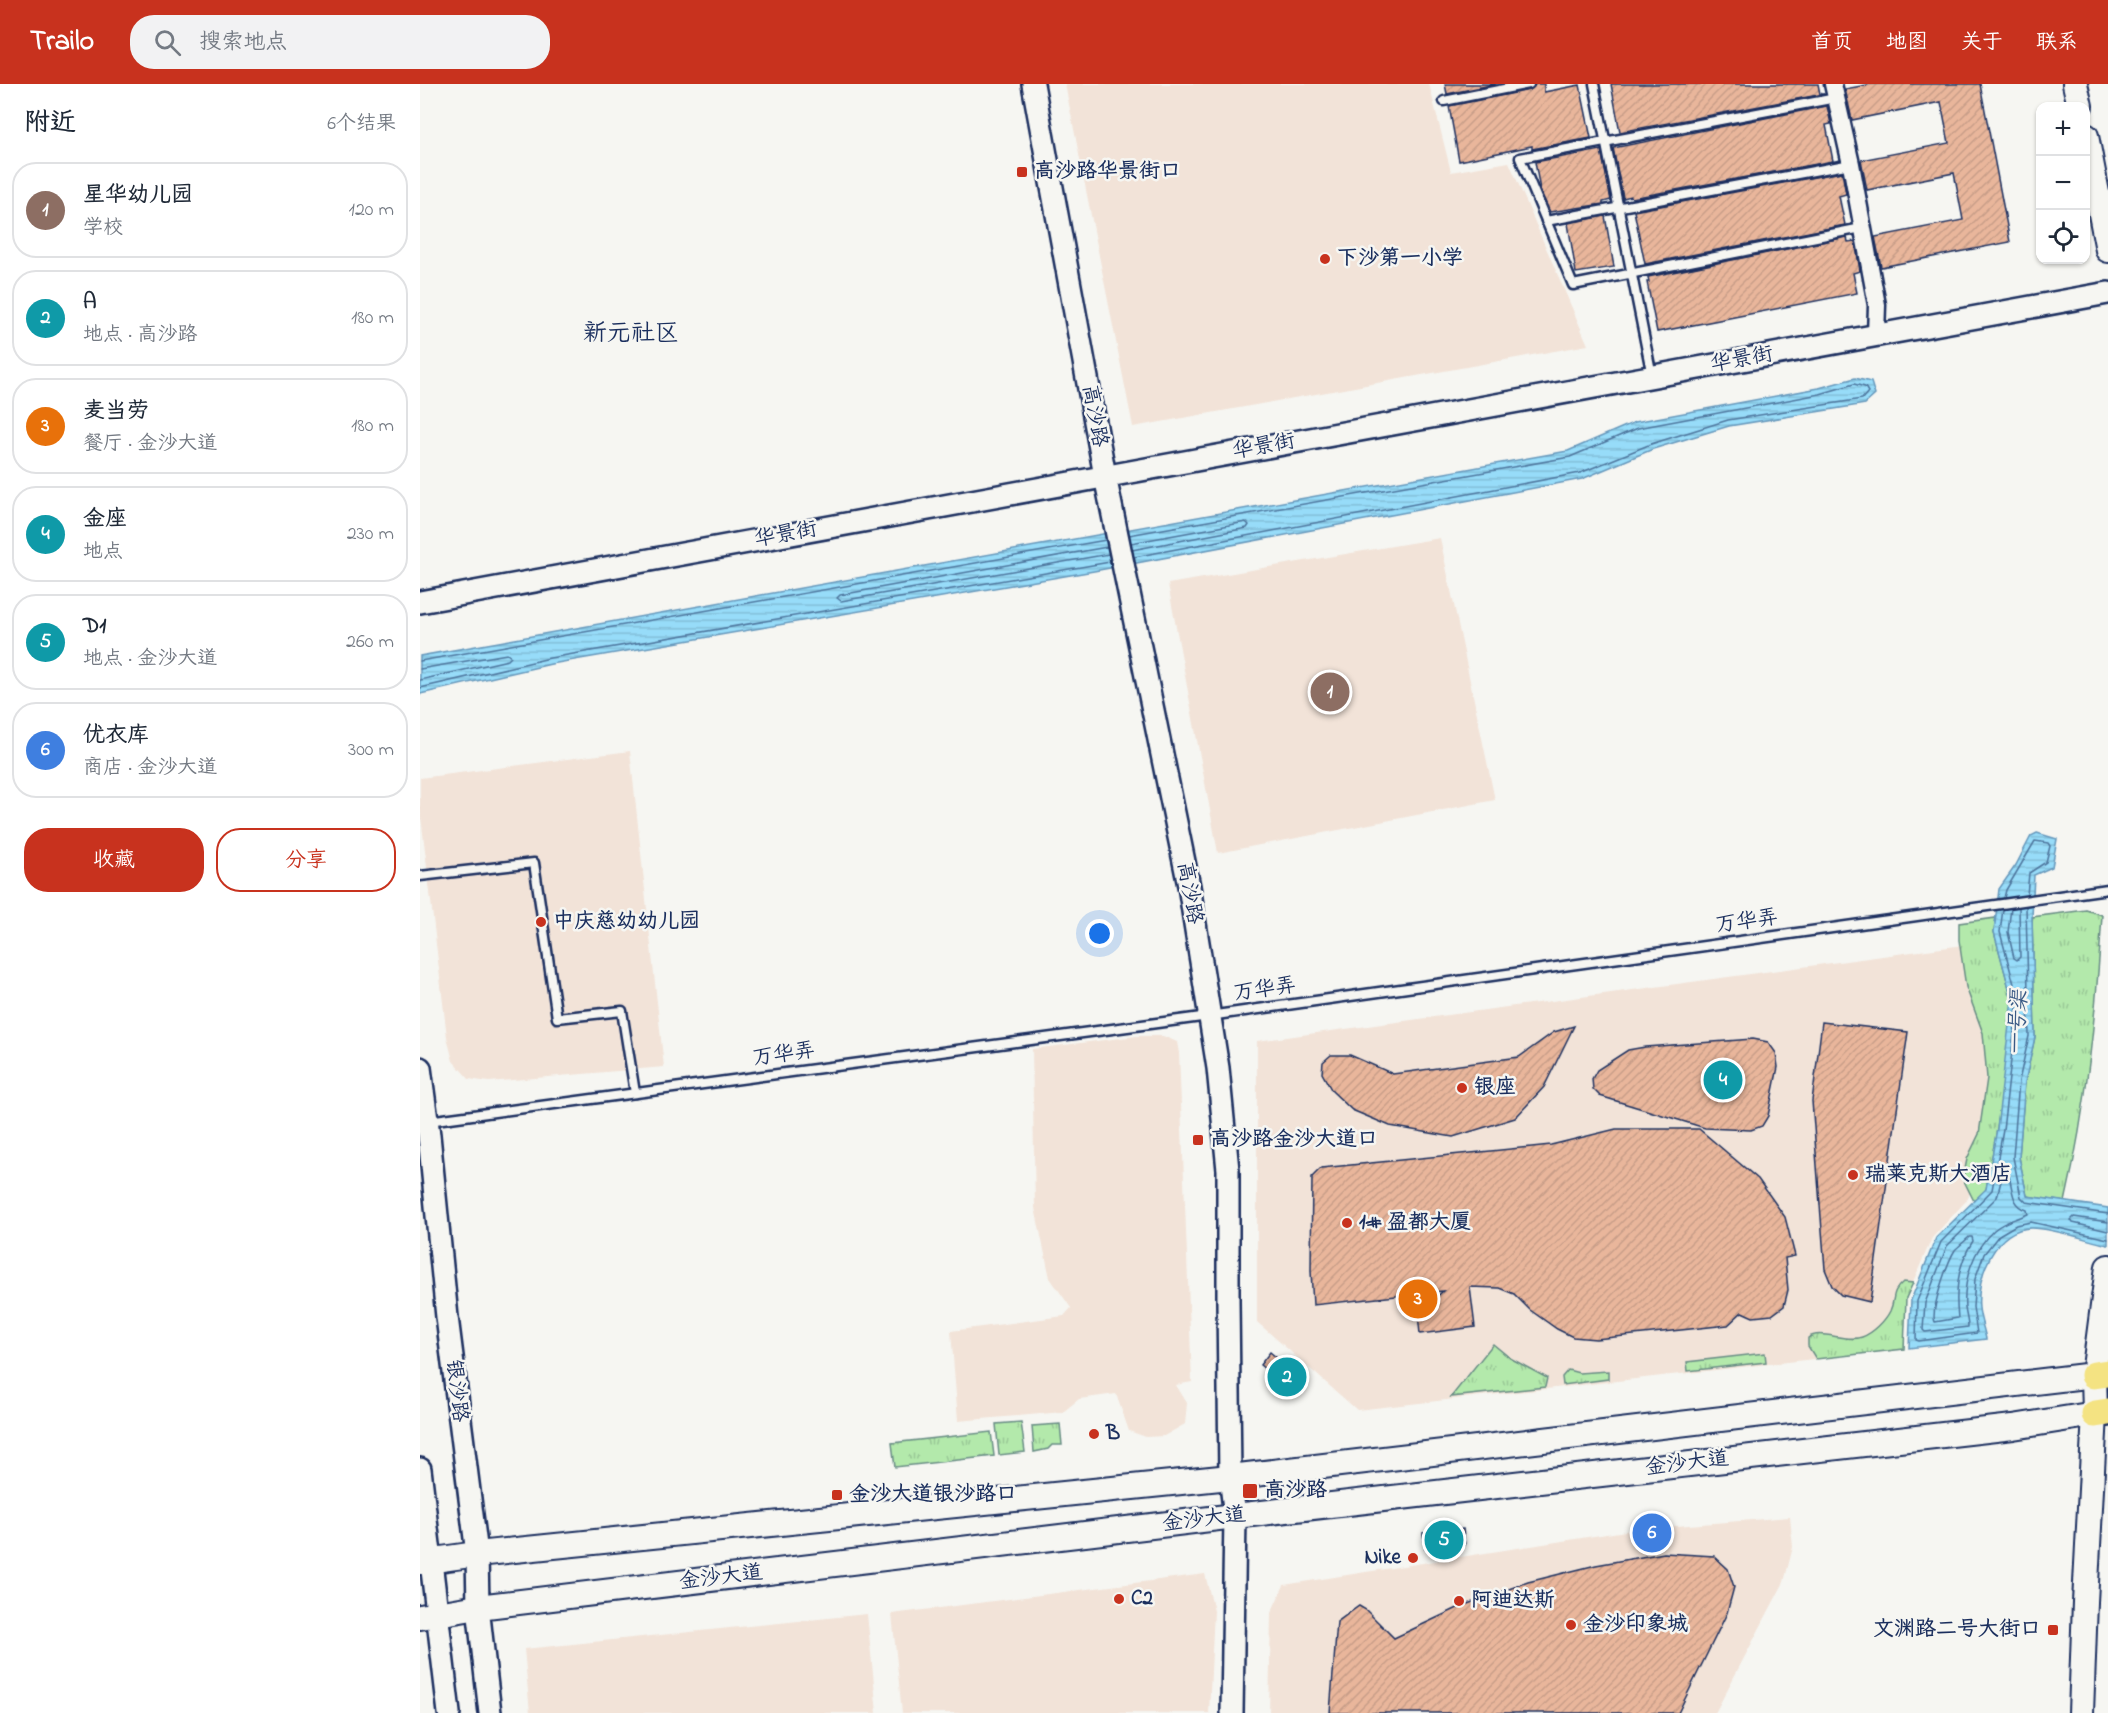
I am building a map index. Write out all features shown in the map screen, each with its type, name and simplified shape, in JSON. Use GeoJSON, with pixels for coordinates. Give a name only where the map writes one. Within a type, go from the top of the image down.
{"type":"FeatureCollection","features":[{"type":"Feature","properties":{"kind":"main road"},"geometry":{"type":"LineString","coordinates":[[2075,84],[2079,102]]}},
{"type":"Feature","properties":{"kind":"main road"},"geometry":{"type":"LineString","coordinates":[[2089,156],[2108,250]]}},
{"type":"Feature","properties":{"kind":"main road"},"geometry":{"type":"LineString","coordinates":[[2081,1713],[2085,1602],[2102,1413],[2101,1374],[2108,1267]]}},
{"type":"Feature","properties":{"kind":"main road","name":"金沙大道"},"geometry":{"type":"LineString","coordinates":[[425,1561],[1230,1477],[2101,1374]]}},
{"type":"Feature","properties":{"kind":"main road","name":"金沙大道"},"geometry":{"type":"LineString","coordinates":[[429,1616],[478,1607],[1235,1516],[2013,1427],[2102,1413]]}},
{"type":"Feature","properties":{"kind":"street","name":"高沙路"},"geometry":{"type":"LineString","coordinates":[[1033,84],[1105,476],[1189,886],[1218,1068],[1228,1170],[1230,1477],[1235,1516],[1232,1713]]}},
{"type":"Feature","properties":{"kind":"street"},"geometry":{"type":"LineString","coordinates":[[1834,91],[1851,164],[1877,305],[1875,335]]}},
{"type":"Feature","properties":{"kind":"street","name":"华景街"},"geometry":{"type":"LineString","coordinates":[[420,602],[2108,293]]}},
{"type":"Feature","properties":{"kind":"street","name":"银沙路"},"geometry":{"type":"LineString","coordinates":[[420,1068],[447,1317],[477,1554],[478,1607],[490,1713]]}},
{"type":"Feature","properties":{"kind":"street"},"geometry":{"type":"LineString","coordinates":[[420,1468],[429,1616],[449,1713]]}},
{"type":"Feature","properties":{"kind":"lane"},"geometry":{"type":"LineString","coordinates":[[1444,101],[1529,84]]}},
{"type":"Feature","properties":{"kind":"lane"},"geometry":{"type":"LineString","coordinates":[[1594,84],[1652,376]]}},
{"type":"Feature","properties":{"kind":"lane"},"geometry":{"type":"LineString","coordinates":[[1834,91],[1520,158],[1573,285],[1862,228]]}},
{"type":"Feature","properties":{"kind":"lane"},"geometry":{"type":"LineString","coordinates":[[1546,221],[1851,164]]}},
{"type":"Feature","properties":{"kind":"lane"},"geometry":{"type":"LineString","coordinates":[[420,876],[534,863],[557,1018],[622,1011],[635,1094]]}},
{"type":"Feature","properties":{"kind":"lane","name":"万华弄"},"geometry":{"type":"LineString","coordinates":[[427,1121],[1209,1016],[2108,889]]}},
{"type":"Feature","properties":{"kind":"shaded area","name":"下沙第一小学"},"geometry":{"type":"Polygon","coordinates":[[[1065,84],[1429,84],[1451,172],[1509,162],[1588,345],[1133,427],[1065,84]]]}},
{"type":"Feature","properties":{"kind":"shaded area"},"geometry":{"type":"Polygon","coordinates":[[[1440,538],[1495,800],[1218,853],[1168,584],[1440,538]]]}},
{"type":"Feature","properties":{"kind":"shaded area","name":"中庆慈幼幼儿园"},"geometry":{"type":"Polygon","coordinates":[[[630,751],[664,1067],[489,1082],[469,1079],[453,1061],[447,1037],[420,808],[420,778],[630,751]]]}},
{"type":"Feature","properties":{"kind":"shaded area"},"geometry":{"type":"Polygon","coordinates":[[[1978,943],[1998,991],[1981,1172],[1966,1201],[1932,1238],[1906,1298],[1904,1349],[1357,1410],[1257,1322],[1257,1041],[1978,943]]]}},
{"type":"Feature","properties":{"kind":"shaded area"},"geometry":{"type":"Polygon","coordinates":[[[1137,1036],[1163,1036],[1177,1042],[1179,1053],[1192,1382],[1176,1385],[1187,1403],[1185,1424],[1164,1436],[1146,1437],[1129,1431],[1116,1394],[1079,1399],[1063,1412],[958,1421],[951,1331],[1064,1316],[1071,1308],[1050,1278],[1035,1208],[1032,1049],[1137,1036]]]}},
{"type":"Feature","properties":{"kind":"shaded area"},"geometry":{"type":"Polygon","coordinates":[[[1790,1517],[1793,1547],[1784,1582],[1715,1713],[1269,1713],[1271,1613],[1284,1585],[1638,1529],[1790,1517]]]}},
{"type":"Feature","properties":{"kind":"shaded area"},"geometry":{"type":"Polygon","coordinates":[[[1205,1574],[1214,1611],[1209,1713],[902,1713],[892,1614],[1205,1574]]]}},
{"type":"Feature","properties":{"kind":"shaded area"},"geometry":{"type":"Polygon","coordinates":[[[867,1614],[877,1713],[530,1713],[524,1649],[867,1614]]]}},
{"type":"Feature","properties":{"kind":"green space"},"geometry":{"type":"Polygon","coordinates":[[[2086,910],[2102,915],[2100,951],[2085,1095],[2065,1202],[2027,1196],[2019,1157],[2025,1082],[2035,1037],[2032,917],[2086,910]]]}},
{"type":"Feature","properties":{"kind":"green space"},"geometry":{"type":"Polygon","coordinates":[[[1996,918],[1994,932],[2012,999],[2010,1034],[1986,1190],[1974,1201],[1963,1179],[1967,1159],[1979,1134],[1987,1078],[1983,1033],[1966,987],[1959,940],[1959,923],[1996,918]]]}},
{"type":"Feature","properties":{"kind":"green space"},"geometry":{"type":"Polygon","coordinates":[[[1903,1282],[1913,1283],[1906,1298],[1904,1349],[1816,1359],[1808,1346],[1808,1338],[1819,1334],[1855,1338],[1870,1333],[1888,1315],[1895,1293],[1903,1282]]]}},
{"type":"Feature","properties":{"kind":"green space"},"geometry":{"type":"Polygon","coordinates":[[[1493,1344],[1510,1358],[1547,1378],[1545,1387],[1451,1397],[1493,1344]]]}},
{"type":"Feature","properties":{"kind":"green space"},"geometry":{"type":"Polygon","coordinates":[[[1765,1353],[1766,1362],[1688,1371],[1687,1362],[1765,1353]]]}},
{"type":"Feature","properties":{"kind":"green space"},"geometry":{"type":"Polygon","coordinates":[[[1568,1370],[1579,1373],[1608,1371],[1608,1379],[1563,1385],[1562,1377],[1568,1370]]]}},
{"type":"Feature","properties":{"kind":"green space"},"geometry":{"type":"Polygon","coordinates":[[[1021,1422],[1025,1452],[999,1455],[996,1424],[1021,1422]]]}},
{"type":"Feature","properties":{"kind":"green space"},"geometry":{"type":"Polygon","coordinates":[[[1060,1424],[1062,1445],[1052,1445],[1048,1449],[1034,1452],[1032,1426],[1060,1424]]]}},
{"type":"Feature","properties":{"kind":"green space"},"geometry":{"type":"Polygon","coordinates":[[[991,1432],[994,1456],[895,1467],[892,1443],[991,1432]]]}},
{"type":"Feature","properties":{"kind":"water"},"geometry":{"type":"Polygon","coordinates":[[[1855,378],[1871,382],[1875,395],[1865,404],[1729,426],[1653,449],[1582,479],[1094,571],[551,664],[420,694],[420,656],[1568,451],[1635,422],[1819,388],[1855,378]]]}},
{"type":"Feature","properties":{"kind":"water","name":"一号渠"},"geometry":{"type":"Polygon","coordinates":[[[2037,833],[2057,839],[2052,867],[2034,875],[2032,917],[2035,1037],[2025,1082],[2019,1157],[2027,1196],[2108,1208],[2108,1245],[2050,1230],[2032,1228],[2019,1230],[1998,1245],[1990,1256],[1981,1282],[1979,1308],[1986,1339],[1909,1348],[1911,1300],[1936,1238],[1986,1189],[1997,1129],[2012,999],[1994,932],[1999,889],[2016,865],[2031,836],[2037,833]]]}},
{"type":"Feature","properties":{"kind":"building"},"geometry":{"type":"Polygon","coordinates":[[[1445,84],[1496,84],[1447,94],[1445,84]]]}},
{"type":"Feature","properties":{"kind":"building"},"geometry":{"type":"Polygon","coordinates":[[[1535,84],[1544,84],[1544,92],[1580,85],[1591,138],[1532,149],[1532,146],[1459,161],[1449,106],[1530,90],[1535,84]]]}},
{"type":"Feature","properties":{"kind":"building"},"geometry":{"type":"Polygon","coordinates":[[[1611,84],[1818,84],[1820,94],[1824,94],[1620,132],[1611,84]]]}},
{"type":"Feature","properties":{"kind":"building"},"geometry":{"type":"Polygon","coordinates":[[[1872,84],[1980,84],[2010,242],[1881,267],[1875,237],[1963,220],[1954,173],[1867,190],[1861,160],[1949,143],[1941,102],[1852,120],[1845,89],[1872,84]]]}},
{"type":"Feature","properties":{"kind":"building"},"geometry":{"type":"Polygon","coordinates":[[[1827,106],[1831,124],[1826,125],[1833,161],[1623,198],[1613,148],[1827,106]]]}},
{"type":"Feature","properties":{"kind":"building"},"geometry":{"type":"Polygon","coordinates":[[[1601,150],[1611,200],[1603,204],[1550,212],[1540,190],[1535,162],[1601,150]]]}},
{"type":"Feature","properties":{"kind":"building"},"geometry":{"type":"Polygon","coordinates":[[[1842,172],[1846,194],[1839,196],[1845,225],[1645,264],[1634,211],[1842,172]]]}},
{"type":"Feature","properties":{"kind":"building"},"geometry":{"type":"Polygon","coordinates":[[[1605,216],[1614,267],[1576,273],[1568,223],[1605,216]]]}},
{"type":"Feature","properties":{"kind":"building"},"geometry":{"type":"Polygon","coordinates":[[[1847,237],[1848,242],[1855,241],[1860,271],[1853,273],[1857,293],[1657,332],[1648,277],[1847,237]]]}},
{"type":"Feature","properties":{"kind":"building"},"geometry":{"type":"Polygon","coordinates":[[[1822,1022],[1908,1032],[1870,1302],[1841,1295],[1832,1286],[1825,1269],[1812,1101],[1822,1022]]]}},
{"type":"Feature","properties":{"kind":"building"},"geometry":{"type":"Polygon","coordinates":[[[1574,1026],[1544,1087],[1515,1118],[1453,1137],[1390,1126],[1352,1110],[1332,1091],[1322,1073],[1323,1062],[1331,1055],[1350,1055],[1393,1074],[1519,1057],[1554,1032],[1574,1026]]]}},
{"type":"Feature","properties":{"kind":"building"},"geometry":{"type":"Polygon","coordinates":[[[1753,1039],[1768,1042],[1776,1053],[1778,1067],[1768,1116],[1762,1126],[1751,1130],[1705,1128],[1600,1096],[1593,1089],[1592,1079],[1597,1070],[1628,1050],[1753,1039]]]}},
{"type":"Feature","properties":{"kind":"building"},"geometry":{"type":"Polygon","coordinates":[[[1616,1129],[1699,1129],[1758,1179],[1785,1217],[1795,1256],[1785,1258],[1788,1290],[1784,1306],[1772,1315],[1753,1317],[1742,1312],[1728,1325],[1596,1339],[1573,1337],[1557,1329],[1530,1310],[1514,1294],[1499,1288],[1470,1287],[1475,1327],[1420,1334],[1418,1314],[1443,1291],[1313,1305],[1312,1177],[1321,1168],[1551,1145],[1616,1129]]]}},
{"type":"Feature","properties":{"kind":"building"},"geometry":{"type":"Polygon","coordinates":[[[1270,1352],[1308,1384],[1298,1396],[1260,1365],[1270,1352]]]}},
{"type":"Feature","properties":{"kind":"building"},"geometry":{"type":"Polygon","coordinates":[[[1463,1529],[1465,1545],[1425,1549],[1423,1533],[1463,1529]]]}},
{"type":"Feature","properties":{"kind":"building","name":"金沙印象城"},"geometry":{"type":"Polygon","coordinates":[[[1664,1553],[1714,1556],[1728,1569],[1734,1587],[1727,1613],[1678,1713],[1330,1713],[1337,1622],[1359,1606],[1394,1638],[1462,1606],[1528,1582],[1596,1565],[1664,1553]]]}},
{"type":"Feature","properties":{"kind":"place","name":"高沙路华景街口"},"geometry":{"type":"Point","coordinates":[1022,172]}},
{"type":"Feature","properties":{"kind":"place","name":"下沙第一小学"},"geometry":{"type":"Point","coordinates":[1325,259]}},
{"type":"Feature","properties":{"kind":"place","name":"星华幼儿园"},"geometry":{"type":"Point","coordinates":[1330,692]}},
{"type":"Feature","properties":{"kind":"place","name":"中庆慈幼幼儿园"},"geometry":{"type":"Point","coordinates":[541,922]}},
{"type":"Feature","properties":{"kind":"place","name":"金座"},"geometry":{"type":"Point","coordinates":[1723,1080]}},
{"type":"Feature","properties":{"kind":"place","name":"银座"},"geometry":{"type":"Point","coordinates":[1462,1088]}},
{"type":"Feature","properties":{"kind":"place","name":"高沙路金沙大道口"},"geometry":{"type":"Point","coordinates":[1198,1140]}},
{"type":"Feature","properties":{"kind":"place","name":"瑞莱克斯大酒店"},"geometry":{"type":"Point","coordinates":[1853,1175]}},
{"type":"Feature","properties":{"kind":"place","name":"1# 盈都大厦"},"geometry":{"type":"Point","coordinates":[1347,1223]}},
{"type":"Feature","properties":{"kind":"place","name":"麦当劳"},"geometry":{"type":"Point","coordinates":[1418,1299]}},
{"type":"Feature","properties":{"kind":"place","name":"A"},"geometry":{"type":"Point","coordinates":[1287,1377]}},
{"type":"Feature","properties":{"kind":"place","name":"B"},"geometry":{"type":"Point","coordinates":[1094,1434]}},
{"type":"Feature","properties":{"kind":"place","name":"高沙路"},"geometry":{"type":"Point","coordinates":[1250,1491]}},
{"type":"Feature","properties":{"kind":"place","name":"金沙大道银沙路口"},"geometry":{"type":"Point","coordinates":[837,1495]}},
{"type":"Feature","properties":{"kind":"place","name":"优衣库"},"geometry":{"type":"Point","coordinates":[1652,1533]}},
{"type":"Feature","properties":{"kind":"place","name":"D1"},"geometry":{"type":"Point","coordinates":[1444,1540]}},
{"type":"Feature","properties":{"kind":"place","name":"Nike"},"geometry":{"type":"Point","coordinates":[1413,1558]}},
{"type":"Feature","properties":{"kind":"place","name":"C2"},"geometry":{"type":"Point","coordinates":[1119,1599]}},
{"type":"Feature","properties":{"kind":"place","name":"阿迪达斯"},"geometry":{"type":"Point","coordinates":[1459,1601]}},
{"type":"Feature","properties":{"kind":"place","name":"金沙印象城"},"geometry":{"type":"Point","coordinates":[1571,1625]}},
{"type":"Feature","properties":{"kind":"place","name":"文渊路二号大街口"},"geometry":{"type":"Point","coordinates":[2053,1630]}},
{"type":"Feature","properties":{"kind":"district","name":"新元社区"},"geometry":{"type":"Point","coordinates":[631,334]}}]}
